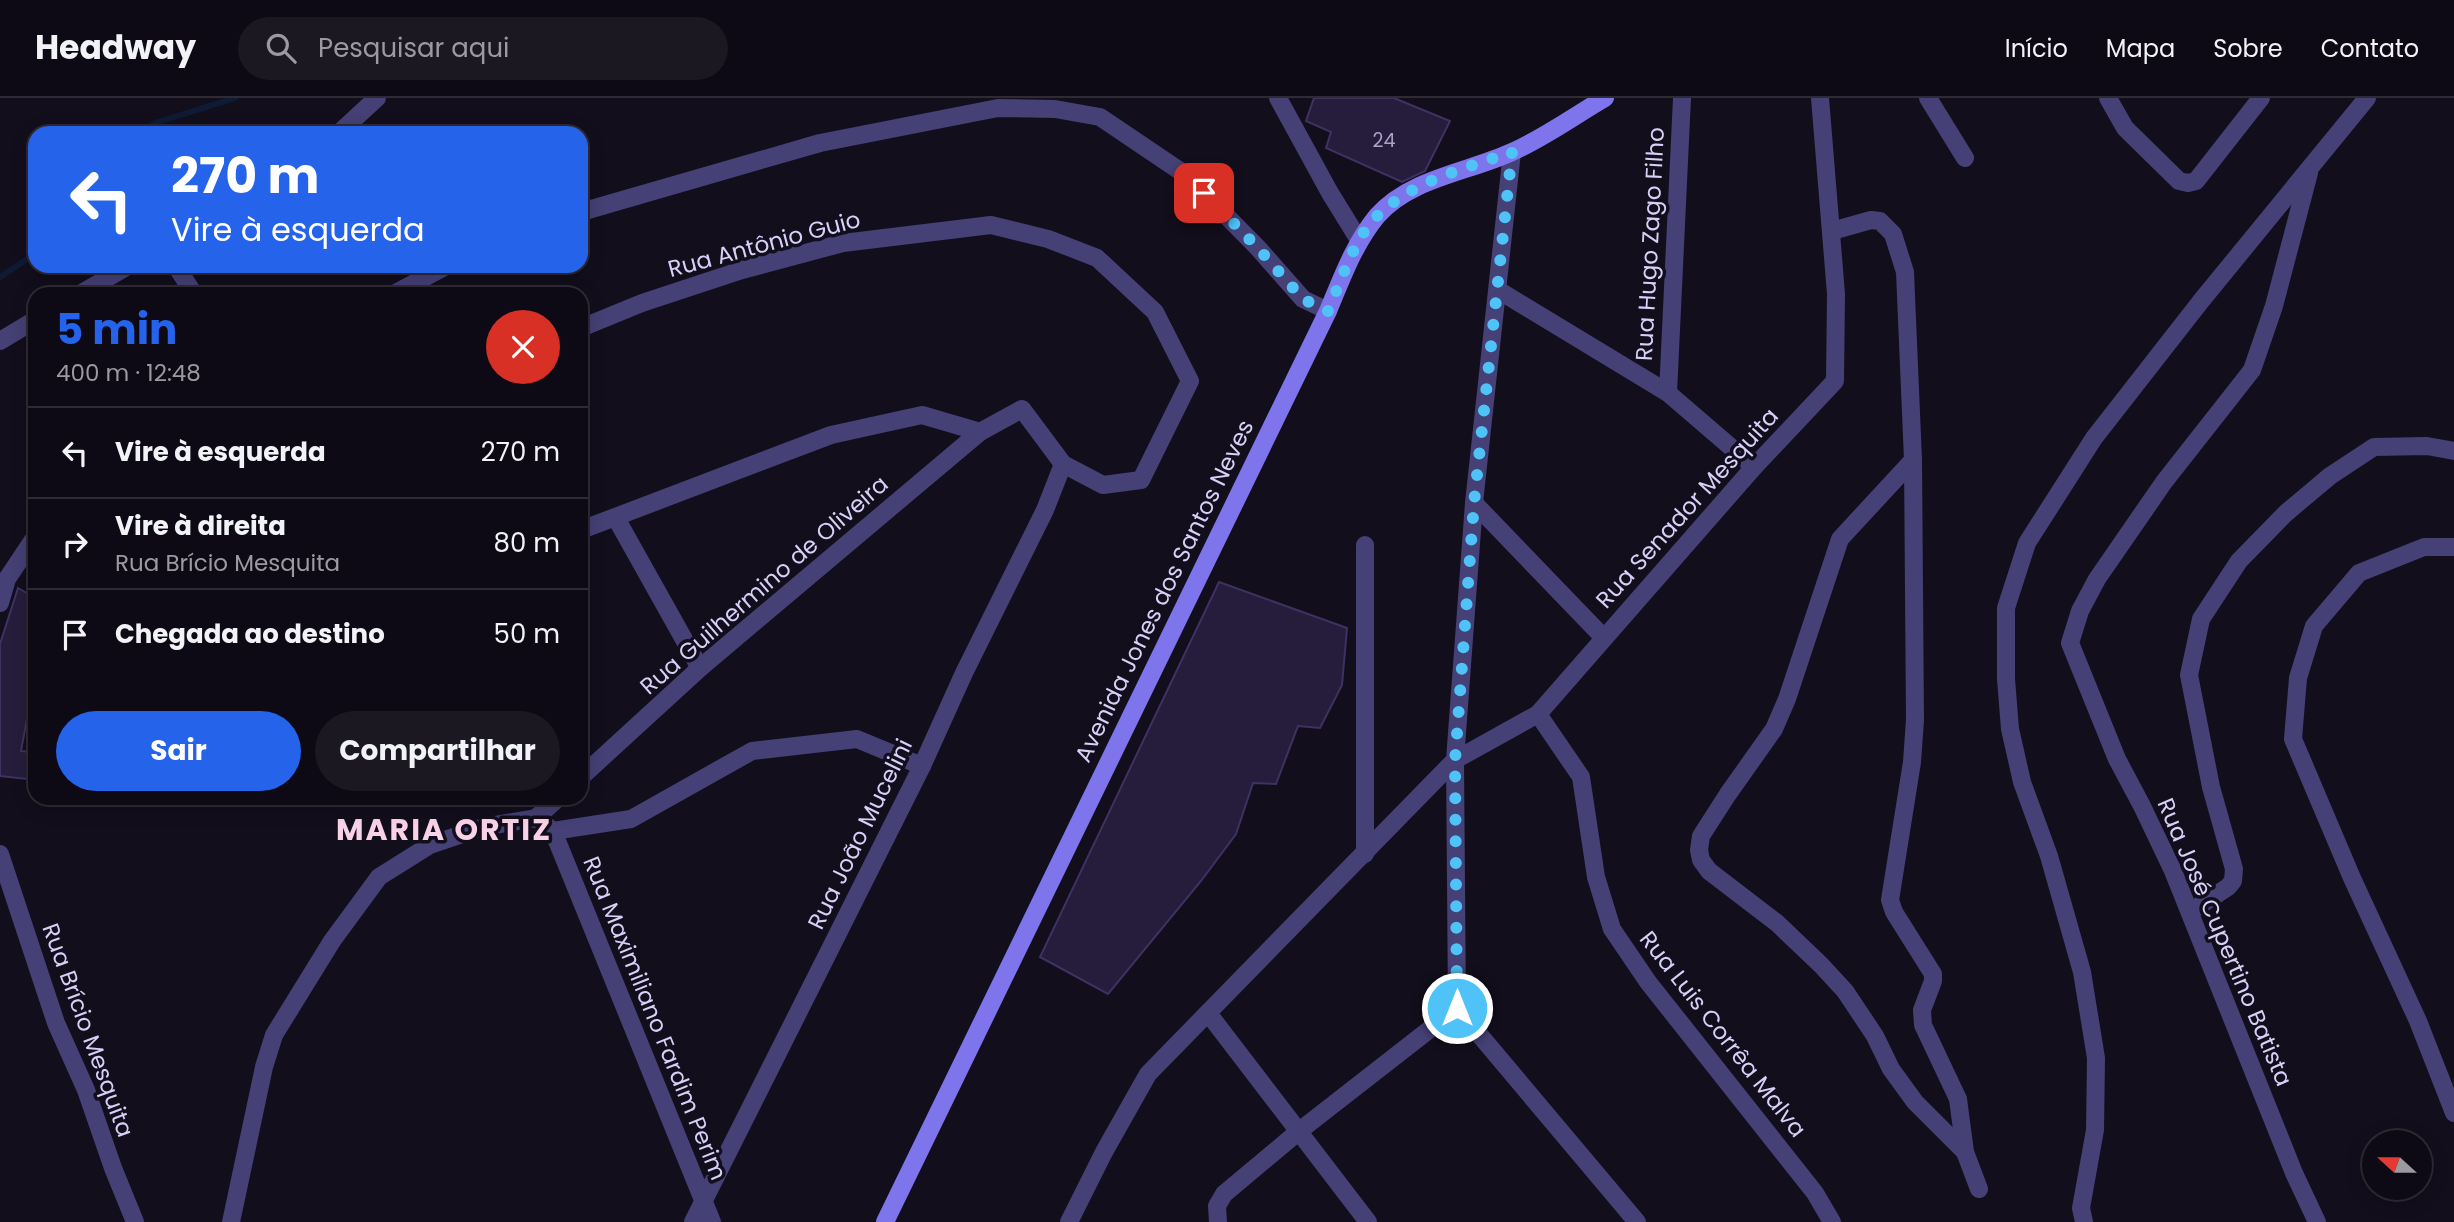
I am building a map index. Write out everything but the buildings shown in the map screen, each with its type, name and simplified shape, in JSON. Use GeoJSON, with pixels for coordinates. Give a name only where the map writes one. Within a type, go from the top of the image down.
{"type":"FeatureCollection","features":[{"type":"Feature","properties":{"kind":"main road","name":"Avenida Jones dos Santos Neves"},"geometry":{"type":"LineString","coordinates":[[885,1222],[1328,311],[1359,240],[1379,214],[1400,198],[1432,180],[1512,152],[1605,98]]}},
{"type":"Feature","properties":{"kind":"street"},"geometry":{"type":"LineString","coordinates":[[347,126],[377,98]]}},
{"type":"Feature","properties":{"kind":"street"},"geometry":{"type":"LineString","coordinates":[[1278,98],[1359,240]]}},
{"type":"Feature","properties":{"kind":"street","name":"Rua Hugo Zago Filho"},"geometry":{"type":"LineString","coordinates":[[1668,393],[1682,98]]}},
{"type":"Feature","properties":{"kind":"street","name":"Rua Senador Mesquita"},"geometry":{"type":"LineString","coordinates":[[1069,1222],[1148,1074],[1455,761],[1538,714],[1754,467],[1835,381],[1836,294],[1820,98]]}},
{"type":"Feature","properties":{"kind":"street"},"geometry":{"type":"LineString","coordinates":[[1928,98],[1965,158]]}},
{"type":"Feature","properties":{"kind":"street"},"geometry":{"type":"LineString","coordinates":[[2108,98],[2125,128],[2179,181],[2188,183],[2196,181],[2261,98]]}},
{"type":"Feature","properties":{"kind":"street"},"geometry":{"type":"LineString","coordinates":[[2084,1222],[2081,1208],[2095,1130],[2096,1058],[2082,972],[2049,856],[2022,782],[2010,729],[2006,679],[2006,608],[2027,543],[2094,438],[2367,98]]}},
{"type":"Feature","properties":{"kind":"street"},"geometry":{"type":"LineString","coordinates":[[588,210],[820,143],[998,108],[1055,109],[1100,117],[1186,175],[1258,248],[1303,299],[1328,311]]}},
{"type":"Feature","properties":{"kind":"street"},"geometry":{"type":"LineString","coordinates":[[1512,152],[1474,503],[1455,761],[1457,1008],[1637,1222]]}},
{"type":"Feature","properties":{"kind":"street","name":"Rua José Cupertino Batista"},"geometry":{"type":"LineString","coordinates":[[2310,168],[2274,306],[2252,370],[2164,482],[2097,579],[2080,611],[2070,643],[2117,759],[2143,806],[2190,912],[2294,1173],[2317,1222]]}},
{"type":"Feature","properties":{"kind":"street"},"geometry":{"type":"LineString","coordinates":[[1832,231],[1871,220],[1885,225],[1892,234],[1905,272],[1913,460],[1915,720],[1912,762],[1890,900],[1906,932],[1933,974],[1922,1010],[1923,1024],[1958,1099],[1965,1152],[1979,1189]]}},
{"type":"Feature","properties":{"kind":"street","name":"Rua Antônio Guio"},"geometry":{"type":"LineString","coordinates":[[588,325],[642,303],[742,270],[843,243],[991,225],[1048,239],[1097,258],[1155,312],[1190,382],[1141,480],[1103,485],[1063,464]]}},
{"type":"Feature","properties":{"kind":"street"},"geometry":{"type":"LineString","coordinates":[[92,287],[116,273]]}},
{"type":"Feature","properties":{"kind":"street"},"geometry":{"type":"LineString","coordinates":[[407,287],[433,273]]}},
{"type":"Feature","properties":{"kind":"street"},"geometry":{"type":"LineString","coordinates":[[1498,290],[1668,393],[1754,467]]}},
{"type":"Feature","properties":{"kind":"street"},"geometry":{"type":"LineString","coordinates":[[0,341],[28,324]]}},
{"type":"Feature","properties":{"kind":"street","name":"Rua Guilhermino de Oliveira"},"geometry":{"type":"LineString","coordinates":[[588,771],[700,668],[980,432],[1022,409],[1063,464]]}},
{"type":"Feature","properties":{"kind":"street"},"geometry":{"type":"LineString","coordinates":[[588,528],[831,435],[922,415],[980,432]]}},
{"type":"Feature","properties":{"kind":"street"},"geometry":{"type":"LineString","coordinates":[[2190,912],[2228,887],[2234,869],[2211,787],[2189,676],[2201,619],[2217,591],[2239,561],[2286,513],[2330,476],[2374,447],[2427,446],[2454,451]]}},
{"type":"Feature","properties":{"kind":"street"},"geometry":{"type":"LineString","coordinates":[[1913,460],[1840,539],[1791,687],[1774,729],[1701,836],[1699,850],[1700,860],[1709,871],[1777,923],[1845,991],[1875,1036],[1891,1069],[1914,1102],[1965,1152]]}},
{"type":"Feature","properties":{"kind":"street","name":"Rua João Mucelini"},"geometry":{"type":"LineString","coordinates":[[692,1222],[922,766],[964,673],[1045,510],[1063,464]]}},
{"type":"Feature","properties":{"kind":"street"},"geometry":{"type":"LineString","coordinates":[[1474,503],[1604,638]]}},
{"type":"Feature","properties":{"kind":"street"},"geometry":{"type":"LineString","coordinates":[[616,518],[700,668]]}},
{"type":"Feature","properties":{"kind":"street"},"geometry":{"type":"LineString","coordinates":[[1365,545],[1365,854]]}},
{"type":"Feature","properties":{"kind":"street"},"geometry":{"type":"LineString","coordinates":[[2454,547],[2424,547],[2359,573],[2314,626],[2298,678],[2293,739],[2352,878],[2418,1021],[2454,1113]]}},
{"type":"Feature","properties":{"kind":"street"},"geometry":{"type":"LineString","coordinates":[[0,603],[7,579],[28,548]]}},
{"type":"Feature","properties":{"kind":"street","name":"Rua Luis Corrêa Malva"},"geometry":{"type":"LineString","coordinates":[[1538,714],[1581,777],[1596,877],[1612,929],[1648,982],[1815,1193],[1832,1222]]}},
{"type":"Feature","properties":{"kind":"street"},"geometry":{"type":"LineString","coordinates":[[536,818],[553,831],[631,819],[752,751],[857,739],[922,766]]}},
{"type":"Feature","properties":{"kind":"street"},"geometry":{"type":"LineString","coordinates":[[231,1222],[264,1067],[274,1035],[332,940],[379,877],[429,845],[483,827],[536,818],[550,805]]}},
{"type":"Feature","properties":{"kind":"street","name":"Rua Maximiliano Fardim Perim"},"geometry":{"type":"LineString","coordinates":[[553,831],[712,1222]]}},
{"type":"Feature","properties":{"kind":"street","name":"Rua Brício Mesquita"},"geometry":{"type":"LineString","coordinates":[[0,854],[56,1023],[83,1084],[135,1222]]}},
{"type":"Feature","properties":{"kind":"street"},"geometry":{"type":"LineString","coordinates":[[1218,1222],[1217,1206],[1224,1194],[1298,1132],[1457,1008]]}},
{"type":"Feature","properties":{"kind":"street"},"geometry":{"type":"LineString","coordinates":[[1208,1013],[1368,1222]]}},
{"type":"Feature","properties":{"kind":"waterway"},"geometry":{"type":"LineString","coordinates":[[150,126],[235,98]]}},
{"type":"Feature","properties":{"kind":"waterway"},"geometry":{"type":"LineString","coordinates":[[0,277],[28,259]]}},
{"type":"Feature","properties":{"kind":"district","name":"MARIA ORTIZ"},"geometry":{"type":"Point","coordinates":[444,829]}},
{"type":"Feature","properties":{"kind":"route"},"geometry":{"type":"LineString","coordinates":[[1204,193],[1303,299],[1328,311],[1359,240],[1379,214],[1392,203],[1432,180],[1512,152],[1474,503],[1455,761],[1457,1008]]}}]}
